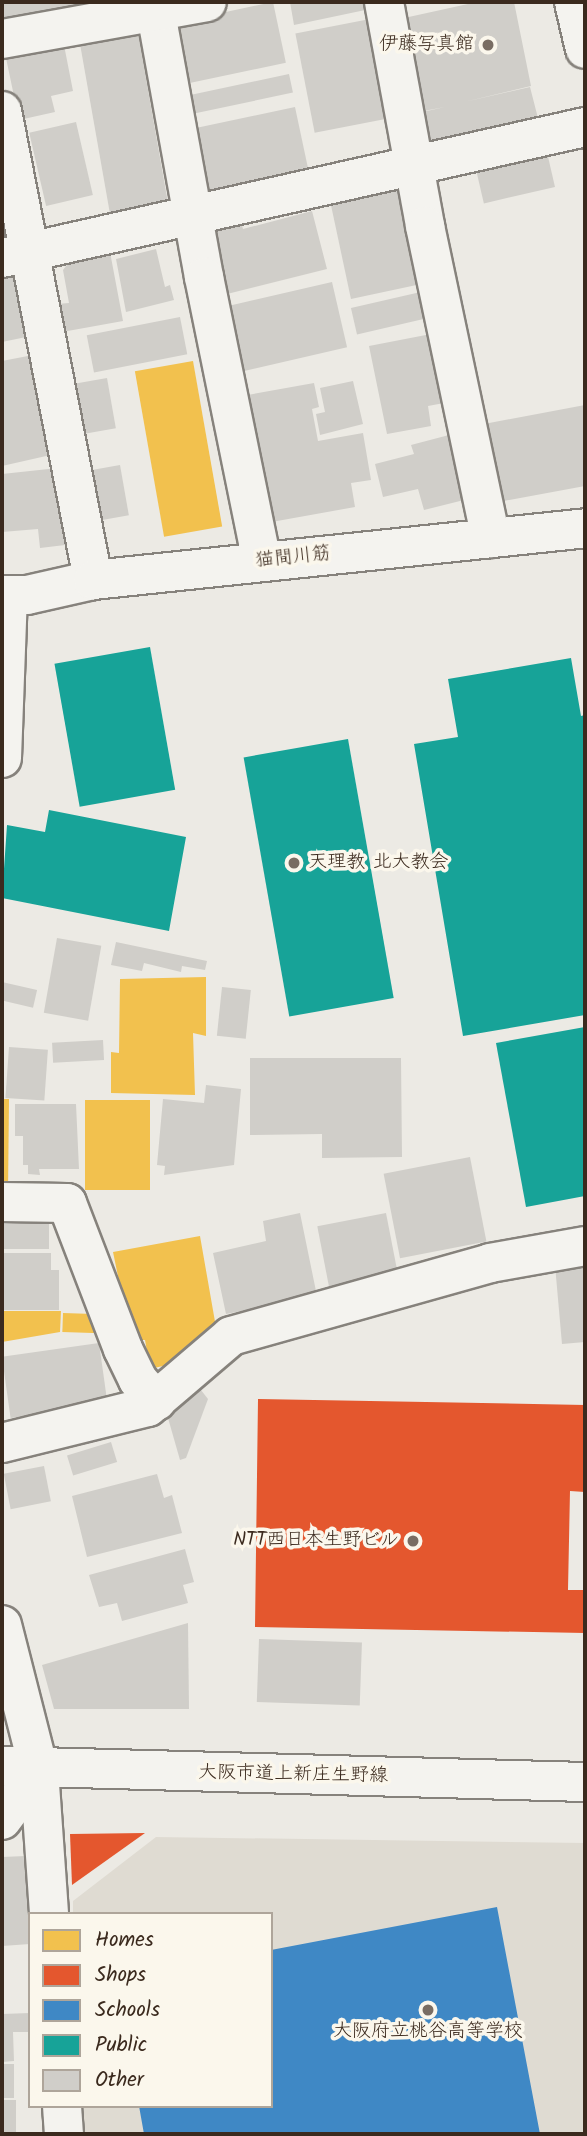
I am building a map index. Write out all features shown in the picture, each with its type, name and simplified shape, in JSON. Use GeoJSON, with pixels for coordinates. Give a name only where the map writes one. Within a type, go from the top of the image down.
{"type":"FeatureCollection","features":[{"type":"Feature","properties":{"kind":"street"},"geometry":{"type":"LineString","coordinates":[[2,39],[155,6],[206,2]]}},
{"type":"Feature","properties":{"kind":"street"},"geometry":{"type":"LineString","coordinates":[[384,2],[413,164],[491,538]]}},
{"type":"Feature","properties":{"kind":"street"},"geometry":{"type":"LineString","coordinates":[[574,2],[585,48]]}},
{"type":"Feature","properties":{"kind":"street"},"geometry":{"type":"LineString","coordinates":[[155,6],[262,561]]}},
{"type":"Feature","properties":{"kind":"street"},"geometry":{"type":"LineString","coordinates":[[2,111],[15,255],[93,580]]}},
{"type":"Feature","properties":{"kind":"street"},"geometry":{"type":"LineString","coordinates":[[15,255],[585,127]]}},
{"type":"Feature","properties":{"kind":"street","name":"猫間川筋"},"geometry":{"type":"LineString","coordinates":[[5,595],[93,580],[585,528]]}},
{"type":"Feature","properties":{"kind":"street"},"geometry":{"type":"LineString","coordinates":[[2,758],[5,595]]}},
{"type":"Feature","properties":{"kind":"street"},"geometry":{"type":"LineString","coordinates":[[2,1202],[67,1203],[123,1349],[138,1380],[157,1401]]}},
{"type":"Feature","properties":{"kind":"street"},"geometry":{"type":"LineString","coordinates":[[2,1443],[157,1401],[231,1336],[490,1263],[585,1246]]}},
{"type":"Feature","properties":{"kind":"street"},"geometry":{"type":"LineString","coordinates":[[2,1625],[39,1770],[49,1912]]}},
{"type":"Feature","properties":{"kind":"street","name":"大阪市道上新庄生野線"},"geometry":{"type":"LineString","coordinates":[[2,1766],[39,1770],[585,1782]]}},
{"type":"Feature","properties":{"kind":"street"},"geometry":{"type":"LineString","coordinates":[[2,1820],[39,1770]]}},
{"type":"Feature","properties":{"kind":"street"},"geometry":{"type":"LineString","coordinates":[[62,2108],[64,2134]]}},
{"type":"Feature","properties":{"kind":"shaded area","name":"大阪府立桃谷高等学校"},"geometry":{"type":"Polygon","coordinates":[[[156,1837],[585,1843],[585,2134],[82,2134],[81,2108],[273,2108],[273,1912],[73,1912],[73,1901],[156,1837]]]}},
{"type":"Feature","properties":{"kind":"building: Homes"},"geometry":{"type":"Polygon","coordinates":[[[193,361],[222,526],[164,537],[135,371],[193,361]]]}},
{"type":"Feature","properties":{"kind":"building: Homes"},"geometry":{"type":"Polygon","coordinates":[[[206,977],[206,1036],[193,1033],[195,1095],[111,1093],[111,1052],[119,1053],[120,979],[206,977]]]}},
{"type":"Feature","properties":{"kind":"building: Homes"},"geometry":{"type":"Polygon","coordinates":[[[2,1099],[9,1099],[8,1192],[2,1192],[2,1099]]]}},
{"type":"Feature","properties":{"kind":"building: Homes"},"geometry":{"type":"Polygon","coordinates":[[[85,1100],[150,1100],[150,1190],[85,1190],[85,1100]]]}},
{"type":"Feature","properties":{"kind":"building: Homes"},"geometry":{"type":"Polygon","coordinates":[[[200,1236],[217,1333],[184,1361],[150,1369],[145,1340],[137,1340],[125,1310],[113,1252],[200,1236]]]}},
{"type":"Feature","properties":{"kind":"building: Homes"},"geometry":{"type":"Polygon","coordinates":[[[2,1311],[61,1311],[60,1332],[2,1342],[2,1311]]]}},
{"type":"Feature","properties":{"kind":"building: Homes"},"geometry":{"type":"Polygon","coordinates":[[[63,1313],[101,1314],[100,1333],[62,1332],[63,1313]]]}},
{"type":"Feature","properties":{"kind":"building: Shops","name":"NTT西日本生野ビル"},"geometry":{"type":"Polygon","coordinates":[[[258,1399],[585,1405],[585,1492],[570,1491],[568,1590],[585,1590],[585,1633],[255,1627],[258,1399]]]}},
{"type":"Feature","properties":{"kind":"building: Shops"},"geometry":{"type":"Polygon","coordinates":[[[145,1833],[72,1885],[70,1834],[145,1833]]]}},
{"type":"Feature","properties":{"kind":"building: Schools"},"geometry":{"type":"Polygon","coordinates":[[[497,1907],[540,2134],[144,2134],[139,2108],[273,2108],[273,1950],[497,1907]]]}},
{"type":"Feature","properties":{"kind":"building: Public"},"geometry":{"type":"Polygon","coordinates":[[[150,647],[175,790],[80,807],[54,664],[150,647]]]}},
{"type":"Feature","properties":{"kind":"building: Public","name":"天理教 北大教会"},"geometry":{"type":"Polygon","coordinates":[[[571,658],[581,716],[585,715],[585,1015],[463,1036],[414,744],[458,737],[448,679],[571,658]]]}},
{"type":"Feature","properties":{"kind":"building: Public"},"geometry":{"type":"Polygon","coordinates":[[[348,739],[394,998],[289,1016],[244,757],[348,739]]]}},
{"type":"Feature","properties":{"kind":"building: Public"},"geometry":{"type":"Polygon","coordinates":[[[49,810],[186,837],[169,931],[2,898],[7,825],[45,832],[49,810]]]}},
{"type":"Feature","properties":{"kind":"building: Public"},"geometry":{"type":"Polygon","coordinates":[[[585,1027],[585,1196],[526,1207],[496,1043],[585,1027]]]}},
{"type":"Feature","properties":{"kind":"building: Other"},"geometry":{"type":"Polygon","coordinates":[[[2,2],[119,2],[2,27],[2,2]]]}},
{"type":"Feature","properties":{"kind":"building: Other"},"geometry":{"type":"Polygon","coordinates":[[[273,2],[286,63],[186,84],[173,23],[273,2]]]}},
{"type":"Feature","properties":{"kind":"building: Other"},"geometry":{"type":"Polygon","coordinates":[[[290,2],[368,2],[370,9],[294,25],[290,2]]]}},
{"type":"Feature","properties":{"kind":"building: Other"},"geometry":{"type":"Polygon","coordinates":[[[477,2],[514,2],[531,86],[464,102],[530,87],[540,126],[422,155],[413,114],[445,107],[413,113],[395,20],[477,2]]]}},
{"type":"Feature","properties":{"kind":"building: Other"},"geometry":{"type":"Polygon","coordinates":[[[370,19],[389,118],[315,133],[295,34],[370,19]]]}},
{"type":"Feature","properties":{"kind":"building: Other"},"geometry":{"type":"Polygon","coordinates":[[[138,33],[169,206],[110,217],[80,43],[138,33]]]}},
{"type":"Feature","properties":{"kind":"building: Other"},"geometry":{"type":"Polygon","coordinates":[[[64,45],[73,91],[51,96],[55,112],[19,120],[6,58],[64,45]]]}},
{"type":"Feature","properties":{"kind":"building: Other"},"geometry":{"type":"Polygon","coordinates":[[[289,74],[293,93],[188,115],[184,96],[289,74]]]}},
{"type":"Feature","properties":{"kind":"building: Other"},"geometry":{"type":"Polygon","coordinates":[[[295,107],[309,174],[201,198],[186,130],[295,107]]]}},
{"type":"Feature","properties":{"kind":"building: Other"},"geometry":{"type":"Polygon","coordinates":[[[76,122],[93,195],[46,206],[29,133],[76,122]]]}},
{"type":"Feature","properties":{"kind":"building: Other"},"geometry":{"type":"Polygon","coordinates":[[[546,148],[555,187],[484,203],[475,164],[546,148]]]}},
{"type":"Feature","properties":{"kind":"building: Other"},"geometry":{"type":"Polygon","coordinates":[[[402,188],[422,284],[351,299],[331,203],[402,188]]]}},
{"type":"Feature","properties":{"kind":"building: Other"},"geometry":{"type":"Polygon","coordinates":[[[2,190],[12,233],[2,235],[2,190]]]}},
{"type":"Feature","properties":{"kind":"building: Other"},"geometry":{"type":"Polygon","coordinates":[[[312,211],[327,269],[223,295],[207,228],[240,219],[243,229],[312,211]]]}},
{"type":"Feature","properties":{"kind":"building: Other"},"geometry":{"type":"Polygon","coordinates":[[[156,249],[165,287],[170,285],[174,300],[126,312],[116,259],[156,249]]]}},
{"type":"Feature","properties":{"kind":"building: Other"},"geometry":{"type":"Polygon","coordinates":[[[110,252],[123,321],[62,332],[57,304],[69,303],[63,270],[70,261],[110,252]]]}},
{"type":"Feature","properties":{"kind":"building: Other"},"geometry":{"type":"Polygon","coordinates":[[[15,266],[31,336],[2,342],[2,269],[15,266]]]}},
{"type":"Feature","properties":{"kind":"building: Other"},"geometry":{"type":"Polygon","coordinates":[[[332,282],[347,347],[239,372],[224,307],[332,282]]]}},
{"type":"Feature","properties":{"kind":"building: Other"},"geometry":{"type":"Polygon","coordinates":[[[425,291],[431,317],[357,334],[351,308],[425,291]]]}},
{"type":"Feature","properties":{"kind":"building: Other"},"geometry":{"type":"Polygon","coordinates":[[[180,317],[187,354],[94,372],[87,335],[180,317]]]}},
{"type":"Feature","properties":{"kind":"building: Other"},"geometry":{"type":"Polygon","coordinates":[[[431,334],[444,403],[428,406],[431,426],[387,434],[369,346],[431,334]]]}},
{"type":"Feature","properties":{"kind":"building: Other"},"geometry":{"type":"Polygon","coordinates":[[[33,355],[55,454],[2,466],[2,361],[33,355]]]}},
{"type":"Feature","properties":{"kind":"building: Other"},"geometry":{"type":"Polygon","coordinates":[[[107,378],[116,428],[80,434],[72,384],[107,378]]]}},
{"type":"Feature","properties":{"kind":"building: Other"},"geometry":{"type":"Polygon","coordinates":[[[353,381],[363,424],[320,435],[316,414],[325,412],[320,388],[353,381]]]}},
{"type":"Feature","properties":{"kind":"building: Other"},"geometry":{"type":"Polygon","coordinates":[[[314,383],[319,407],[312,409],[318,441],[363,433],[371,480],[351,483],[355,507],[266,523],[242,396],[314,383]]]}},
{"type":"Feature","properties":{"kind":"building: Other"},"geometry":{"type":"Polygon","coordinates":[[[585,405],[585,486],[498,502],[484,424],[585,405]]]}},
{"type":"Feature","properties":{"kind":"building: Other"},"geometry":{"type":"Polygon","coordinates":[[[449,435],[464,500],[424,510],[418,489],[383,497],[375,464],[414,454],[411,445],[449,435]]]}},
{"type":"Feature","properties":{"kind":"building: Other"},"geometry":{"type":"Polygon","coordinates":[[[120,465],[129,515],[92,522],[84,471],[120,465]]]}},
{"type":"Feature","properties":{"kind":"building: Other"},"geometry":{"type":"Polygon","coordinates":[[[58,468],[65,545],[40,548],[38,529],[2,532],[2,474],[58,468]]]}},
{"type":"Feature","properties":{"kind":"building: Other"},"geometry":{"type":"Polygon","coordinates":[[[57,938],[101,946],[88,1021],[44,1013],[57,938]]]}},
{"type":"Feature","properties":{"kind":"building: Other"},"geometry":{"type":"Polygon","coordinates":[[[116,942],[207,961],[205,970],[182,966],[181,972],[144,963],[142,971],[111,965],[116,942]]]}},
{"type":"Feature","properties":{"kind":"building: Other"},"geometry":{"type":"Polygon","coordinates":[[[2,982],[37,990],[33,1008],[2,1000],[2,982]]]}},
{"type":"Feature","properties":{"kind":"building: Other"},"geometry":{"type":"Polygon","coordinates":[[[222,987],[251,990],[246,1039],[217,1036],[222,987]]]}},
{"type":"Feature","properties":{"kind":"building: Other"},"geometry":{"type":"Polygon","coordinates":[[[103,1040],[104,1060],[53,1063],[52,1043],[103,1040]]]}},
{"type":"Feature","properties":{"kind":"building: Other"},"geometry":{"type":"Polygon","coordinates":[[[9,1047],[48,1050],[44,1101],[5,1098],[9,1047]]]}},
{"type":"Feature","properties":{"kind":"building: Other"},"geometry":{"type":"Polygon","coordinates":[[[250,1058],[401,1058],[402,1157],[322,1158],[322,1134],[250,1135],[250,1058]]]}},
{"type":"Feature","properties":{"kind":"building: Other"},"geometry":{"type":"Polygon","coordinates":[[[206,1085],[241,1089],[234,1165],[164,1175],[165,1166],[157,1165],[163,1099],[204,1103],[206,1085]]]}},
{"type":"Feature","properties":{"kind":"building: Other"},"geometry":{"type":"Polygon","coordinates":[[[15,1104],[76,1104],[79,1169],[39,1169],[40,1175],[28,1174],[28,1165],[23,1165],[23,1136],[15,1136],[15,1104]]]}},
{"type":"Feature","properties":{"kind":"building: Other"},"geometry":{"type":"Polygon","coordinates":[[[470,1157],[486,1241],[400,1258],[384,1174],[470,1157]]]}},
{"type":"Feature","properties":{"kind":"building: Other"},"geometry":{"type":"Polygon","coordinates":[[[300,1213],[317,1296],[226,1314],[213,1253],[266,1241],[263,1221],[300,1213]]]}},
{"type":"Feature","properties":{"kind":"building: Other"},"geometry":{"type":"Polygon","coordinates":[[[386,1213],[398,1277],[330,1290],[317,1226],[386,1213]]]}},
{"type":"Feature","properties":{"kind":"building: Other"},"geometry":{"type":"Polygon","coordinates":[[[2,1219],[49,1219],[49,1249],[2,1249],[2,1219]]]}},
{"type":"Feature","properties":{"kind":"building: Other"},"geometry":{"type":"Polygon","coordinates":[[[2,1253],[51,1253],[51,1270],[59,1270],[59,1310],[2,1310],[2,1253]]]}},
{"type":"Feature","properties":{"kind":"building: Other"},"geometry":{"type":"Polygon","coordinates":[[[585,1263],[585,1342],[562,1344],[555,1265],[585,1263]]]}},
{"type":"Feature","properties":{"kind":"building: Other"},"geometry":{"type":"Polygon","coordinates":[[[99,1343],[108,1404],[11,1418],[2,1357],[99,1343]]]}},
{"type":"Feature","properties":{"kind":"building: Other"},"geometry":{"type":"Polygon","coordinates":[[[197,1385],[208,1399],[186,1458],[180,1460],[166,1411],[197,1385]]]}},
{"type":"Feature","properties":{"kind":"building: Other"},"geometry":{"type":"Polygon","coordinates":[[[111,1442],[117,1462],[73,1476],[67,1455],[111,1442]]]}},
{"type":"Feature","properties":{"kind":"building: Other"},"geometry":{"type":"Polygon","coordinates":[[[44,1466],[51,1501],[11,1509],[4,1474],[44,1466]]]}},
{"type":"Feature","properties":{"kind":"building: Other"},"geometry":{"type":"Polygon","coordinates":[[[157,1474],[164,1498],[172,1495],[182,1533],[87,1557],[72,1496],[157,1474]]]}},
{"type":"Feature","properties":{"kind":"building: Other"},"geometry":{"type":"Polygon","coordinates":[[[185,1549],[194,1582],[183,1585],[188,1603],[122,1621],[117,1603],[99,1607],[89,1575],[185,1549]]]}},
{"type":"Feature","properties":{"kind":"building: Other"},"geometry":{"type":"Polygon","coordinates":[[[188,1623],[189,1709],[54,1709],[42,1665],[188,1623]]]}},
{"type":"Feature","properties":{"kind":"building: Other"},"geometry":{"type":"Polygon","coordinates":[[[259,1639],[362,1643],[360,1706],[257,1702],[259,1639]]]}},
{"type":"Feature","properties":{"kind":"building: Other"},"geometry":{"type":"Polygon","coordinates":[[[26,1856],[28,1944],[2,1946],[2,1857],[26,1856]]]}},
{"type":"Feature","properties":{"kind":"building: Other"},"geometry":{"type":"Polygon","coordinates":[[[28,2013],[28,2032],[13,2032],[14,2061],[2,2062],[2,2014],[28,2013]]]}},
{"type":"Feature","properties":{"kind":"building: Other"},"geometry":{"type":"Polygon","coordinates":[[[2,2064],[14,2064],[14,2098],[2,2098],[2,2064]]]}},
{"type":"Feature","properties":{"kind":"building: Other"},"geometry":{"type":"Polygon","coordinates":[[[2,2100],[16,2100],[16,2134],[2,2134],[2,2100]]]}},
{"type":"Feature","properties":{"kind":"place","name":"伊藤写真館"},"geometry":{"type":"Point","coordinates":[488,45]}},
{"type":"Feature","properties":{"kind":"place","name":"天理教 北大教会"},"geometry":{"type":"Point","coordinates":[294,863]}},
{"type":"Feature","properties":{"kind":"place","name":"NTT西日本生野ビル"},"geometry":{"type":"Point","coordinates":[413,1541]}},
{"type":"Feature","properties":{"kind":"place","name":"大阪府立桃谷高等学校"},"geometry":{"type":"Point","coordinates":[428,2010]}}]}
